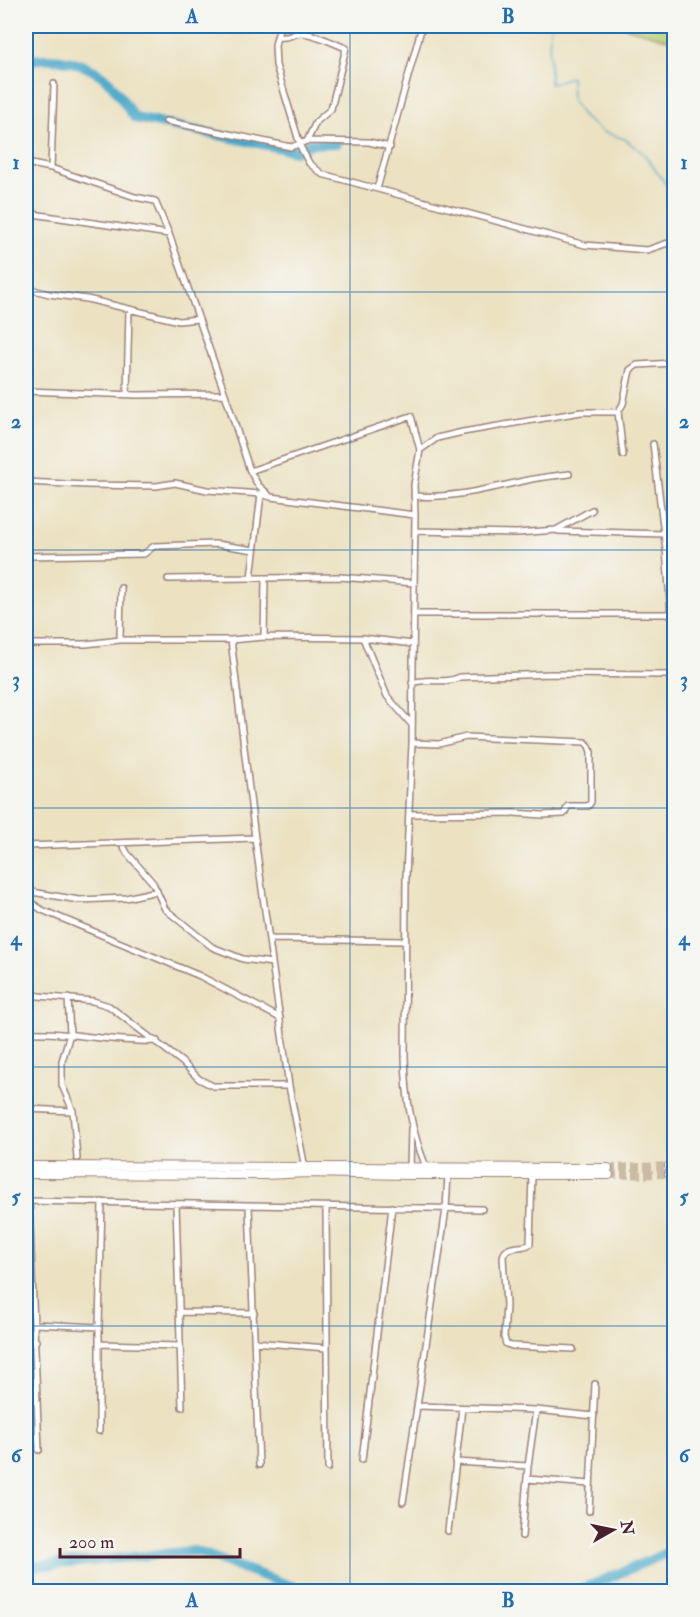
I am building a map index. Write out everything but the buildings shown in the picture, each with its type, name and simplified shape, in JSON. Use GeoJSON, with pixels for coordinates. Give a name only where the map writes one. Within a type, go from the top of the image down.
{"type":"FeatureCollection","features":[{"type":"Feature","properties":{"kind":"main road"},"geometry":{"type":"LineString","coordinates":[[26,1166],[411,1171],[448,1176],[608,1171],[426,1167],[411,1171]]}},
{"type":"Feature","properties":{"kind":"main road"},"geometry":{"type":"LineString","coordinates":[[26,1174],[265,1175],[305,1169]]}},
{"type":"Feature","properties":{"kind":"street"},"geometry":{"type":"LineString","coordinates":[[280,26],[274,55],[276,65],[300,146],[304,155],[322,174],[585,245],[647,250],[675,241]]}},
{"type":"Feature","properties":{"kind":"street"},"geometry":{"type":"LineString","coordinates":[[377,189],[422,26]]}},
{"type":"Feature","properties":{"kind":"street"},"geometry":{"type":"LineString","coordinates":[[166,121],[291,147],[300,146],[307,141],[316,122],[331,109],[346,48],[300,33],[287,38],[277,37]]}},
{"type":"Feature","properties":{"kind":"street"},"geometry":{"type":"LineString","coordinates":[[51,168],[54,84]]}},
{"type":"Feature","properties":{"kind":"street"},"geometry":{"type":"LineString","coordinates":[[307,141],[369,142],[389,147]]}},
{"type":"Feature","properties":{"kind":"street"},"geometry":{"type":"LineString","coordinates":[[26,163],[51,168],[135,197],[155,201],[170,234],[250,471],[258,484],[271,497]]}},
{"type":"Feature","properties":{"kind":"street"},"geometry":{"type":"LineString","coordinates":[[26,213],[170,234]]}},
{"type":"Feature","properties":{"kind":"street"},"geometry":{"type":"LineString","coordinates":[[26,288],[87,299],[179,321],[198,319]]}},
{"type":"Feature","properties":{"kind":"street"},"geometry":{"type":"LineString","coordinates":[[126,394],[129,309]]}},
{"type":"Feature","properties":{"kind":"street"},"geometry":{"type":"LineString","coordinates":[[623,455],[618,412],[623,404],[630,370],[637,365],[675,363]]}},
{"type":"Feature","properties":{"kind":"street"},"geometry":{"type":"LineString","coordinates":[[26,391],[225,394]]}},
{"type":"Feature","properties":{"kind":"street"},"geometry":{"type":"LineString","coordinates":[[420,450],[437,438],[463,432],[581,412],[618,412]]}},
{"type":"Feature","properties":{"kind":"street"},"geometry":{"type":"LineString","coordinates":[[250,471],[411,416],[420,450],[414,485],[416,531],[412,743],[404,940],[405,1085],[411,1123],[411,1171]]}},
{"type":"Feature","properties":{"kind":"street"},"geometry":{"type":"LineString","coordinates":[[414,614],[670,614],[666,549],[653,444]]}},
{"type":"Feature","properties":{"kind":"street"},"geometry":{"type":"LineString","coordinates":[[414,496],[435,498],[460,495],[531,479],[569,474]]}},
{"type":"Feature","properties":{"kind":"street"},"geometry":{"type":"LineString","coordinates":[[26,482],[156,486],[174,483],[207,490],[261,494],[415,515]]}},
{"type":"Feature","properties":{"kind":"street"},"geometry":{"type":"LineString","coordinates":[[251,578],[261,494]]}},
{"type":"Feature","properties":{"kind":"street"},"geometry":{"type":"LineString","coordinates":[[556,530],[592,510]]}},
{"type":"Feature","properties":{"kind":"street"},"geometry":{"type":"LineString","coordinates":[[416,531],[517,533],[556,530],[664,534]]}},
{"type":"Feature","properties":{"kind":"street"},"geometry":{"type":"LineString","coordinates":[[26,555],[144,554],[154,546],[216,544],[254,550]]}},
{"type":"Feature","properties":{"kind":"street"},"geometry":{"type":"LineString","coordinates":[[666,549],[675,548]]}},
{"type":"Feature","properties":{"kind":"street"},"geometry":{"type":"LineString","coordinates":[[168,579],[340,577],[414,583]]}},
{"type":"Feature","properties":{"kind":"street"},"geometry":{"type":"LineString","coordinates":[[263,578],[265,581],[264,637]]}},
{"type":"Feature","properties":{"kind":"street"},"geometry":{"type":"LineString","coordinates":[[120,640],[121,588]]}},
{"type":"Feature","properties":{"kind":"street"},"geometry":{"type":"LineString","coordinates":[[26,644],[86,644],[120,640],[231,640],[264,637],[363,638],[413,644]]}},
{"type":"Feature","properties":{"kind":"street"},"geometry":{"type":"LineString","coordinates":[[363,638],[387,696],[412,725]]}},
{"type":"Feature","properties":{"kind":"street"},"geometry":{"type":"LineString","coordinates":[[231,640],[289,1086],[305,1169]]}},
{"type":"Feature","properties":{"kind":"street"},"geometry":{"type":"LineString","coordinates":[[412,683],[450,681],[460,677],[551,674],[669,675],[675,680]]}},
{"type":"Feature","properties":{"kind":"street"},"geometry":{"type":"LineString","coordinates":[[409,814],[564,814],[568,806],[588,806],[591,802],[591,752],[585,742],[466,737],[439,744],[412,743]]}},
{"type":"Feature","properties":{"kind":"street"},"geometry":{"type":"LineString","coordinates":[[26,846],[255,838]]}},
{"type":"Feature","properties":{"kind":"street"},"geometry":{"type":"LineString","coordinates":[[122,843],[127,854],[153,883],[165,909],[212,947],[243,959],[272,963]]}},
{"type":"Feature","properties":{"kind":"street"},"geometry":{"type":"LineString","coordinates":[[26,891],[78,900],[126,898],[157,891]]}},
{"type":"Feature","properties":{"kind":"street"},"geometry":{"type":"LineString","coordinates":[[26,899],[42,910],[200,976],[280,1018]]}},
{"type":"Feature","properties":{"kind":"street"},"geometry":{"type":"LineString","coordinates":[[269,939],[404,940]]}},
{"type":"Feature","properties":{"kind":"street"},"geometry":{"type":"LineString","coordinates":[[26,993],[93,1001],[110,1006],[157,1041],[199,1079],[213,1086],[289,1086]]}},
{"type":"Feature","properties":{"kind":"street"},"geometry":{"type":"LineString","coordinates":[[68,998],[70,1034],[62,1061],[62,1085],[73,1111],[77,1158]]}},
{"type":"Feature","properties":{"kind":"street"},"geometry":{"type":"LineString","coordinates":[[26,1032],[52,1031],[131,1042],[157,1041]]}},
{"type":"Feature","properties":{"kind":"street"},"geometry":{"type":"LineString","coordinates":[[26,1109],[73,1111]]}},
{"type":"Feature","properties":{"kind":"street"},"geometry":{"type":"LineString","coordinates":[[411,1123],[426,1167]]}},
{"type":"Feature","properties":{"kind":"street"},"geometry":{"type":"LineString","coordinates":[[531,1175],[530,1244],[527,1247],[504,1251],[506,1305],[504,1337],[506,1344],[512,1346],[573,1349]]}},
{"type":"Feature","properties":{"kind":"street"},"geometry":{"type":"LineString","coordinates":[[403,1502],[446,1209],[448,1176]]}},
{"type":"Feature","properties":{"kind":"street"},"geometry":{"type":"LineString","coordinates":[[39,1450],[36,1341],[27,1201],[482,1209]]}},
{"type":"Feature","properties":{"kind":"street"},"geometry":{"type":"LineString","coordinates":[[99,1431],[102,1202]]}},
{"type":"Feature","properties":{"kind":"street"},"geometry":{"type":"LineString","coordinates":[[176,1204],[182,1407]]}},
{"type":"Feature","properties":{"kind":"street"},"geometry":{"type":"LineString","coordinates":[[249,1206],[258,1464]]}},
{"type":"Feature","properties":{"kind":"street"},"geometry":{"type":"LineString","coordinates":[[326,1207],[328,1468]]}},
{"type":"Feature","properties":{"kind":"street"},"geometry":{"type":"LineString","coordinates":[[362,1460],[392,1207]]}},
{"type":"Feature","properties":{"kind":"street"},"geometry":{"type":"LineString","coordinates":[[179,1312],[254,1313]]}},
{"type":"Feature","properties":{"kind":"street"},"geometry":{"type":"LineString","coordinates":[[35,1324],[99,1327]]}},
{"type":"Feature","properties":{"kind":"street"},"geometry":{"type":"LineString","coordinates":[[26,1341],[36,1341]]}},
{"type":"Feature","properties":{"kind":"street"},"geometry":{"type":"LineString","coordinates":[[254,1342],[326,1348]]}},
{"type":"Feature","properties":{"kind":"street"},"geometry":{"type":"LineString","coordinates":[[99,1344],[180,1346]]}},
{"type":"Feature","properties":{"kind":"street"},"geometry":{"type":"LineString","coordinates":[[589,1511],[595,1384]]}},
{"type":"Feature","properties":{"kind":"street"},"geometry":{"type":"LineString","coordinates":[[418,1406],[536,1410],[594,1416]]}},
{"type":"Feature","properties":{"kind":"street"},"geometry":{"type":"LineString","coordinates":[[448,1531],[462,1408]]}},
{"type":"Feature","properties":{"kind":"street"},"geometry":{"type":"LineString","coordinates":[[522,1536],[536,1410]]}},
{"type":"Feature","properties":{"kind":"street"},"geometry":{"type":"LineString","coordinates":[[455,1462],[528,1466]]}},
{"type":"Feature","properties":{"kind":"street"},"geometry":{"type":"LineString","coordinates":[[527,1479],[590,1484]]}},
{"type":"Feature","properties":{"kind":"green space"},"geometry":{"type":"Polygon","coordinates":[[[621,26],[674,26],[674,41],[628,28],[621,26]]]}},
{"type":"Feature","properties":{"kind":"waterway"},"geometry":{"type":"LineString","coordinates":[[551,26],[550,84],[571,77],[572,101],[584,118],[603,132],[625,139],[644,154],[674,194]]}},
{"type":"Feature","properties":{"kind":"waterway"},"geometry":{"type":"LineString","coordinates":[[26,61],[60,60],[92,70],[110,83],[135,118],[296,151],[310,144],[337,143]]}},
{"type":"Feature","properties":{"kind":"waterway"},"geometry":{"type":"LineString","coordinates":[[575,1592],[674,1550]]}},
{"type":"Feature","properties":{"kind":"waterway"},"geometry":{"type":"LineString","coordinates":[[26,1567],[195,1551],[308,1592]]}},
{"type":"Feature","properties":{"kind":"tunnel"},"geometry":{"type":"LineString","coordinates":[[608,1168],[669,1166]]}},
{"type":"Feature","properties":{"kind":"tunnel"},"geometry":{"type":"LineString","coordinates":[[609,1175],[669,1174]]}}]}
